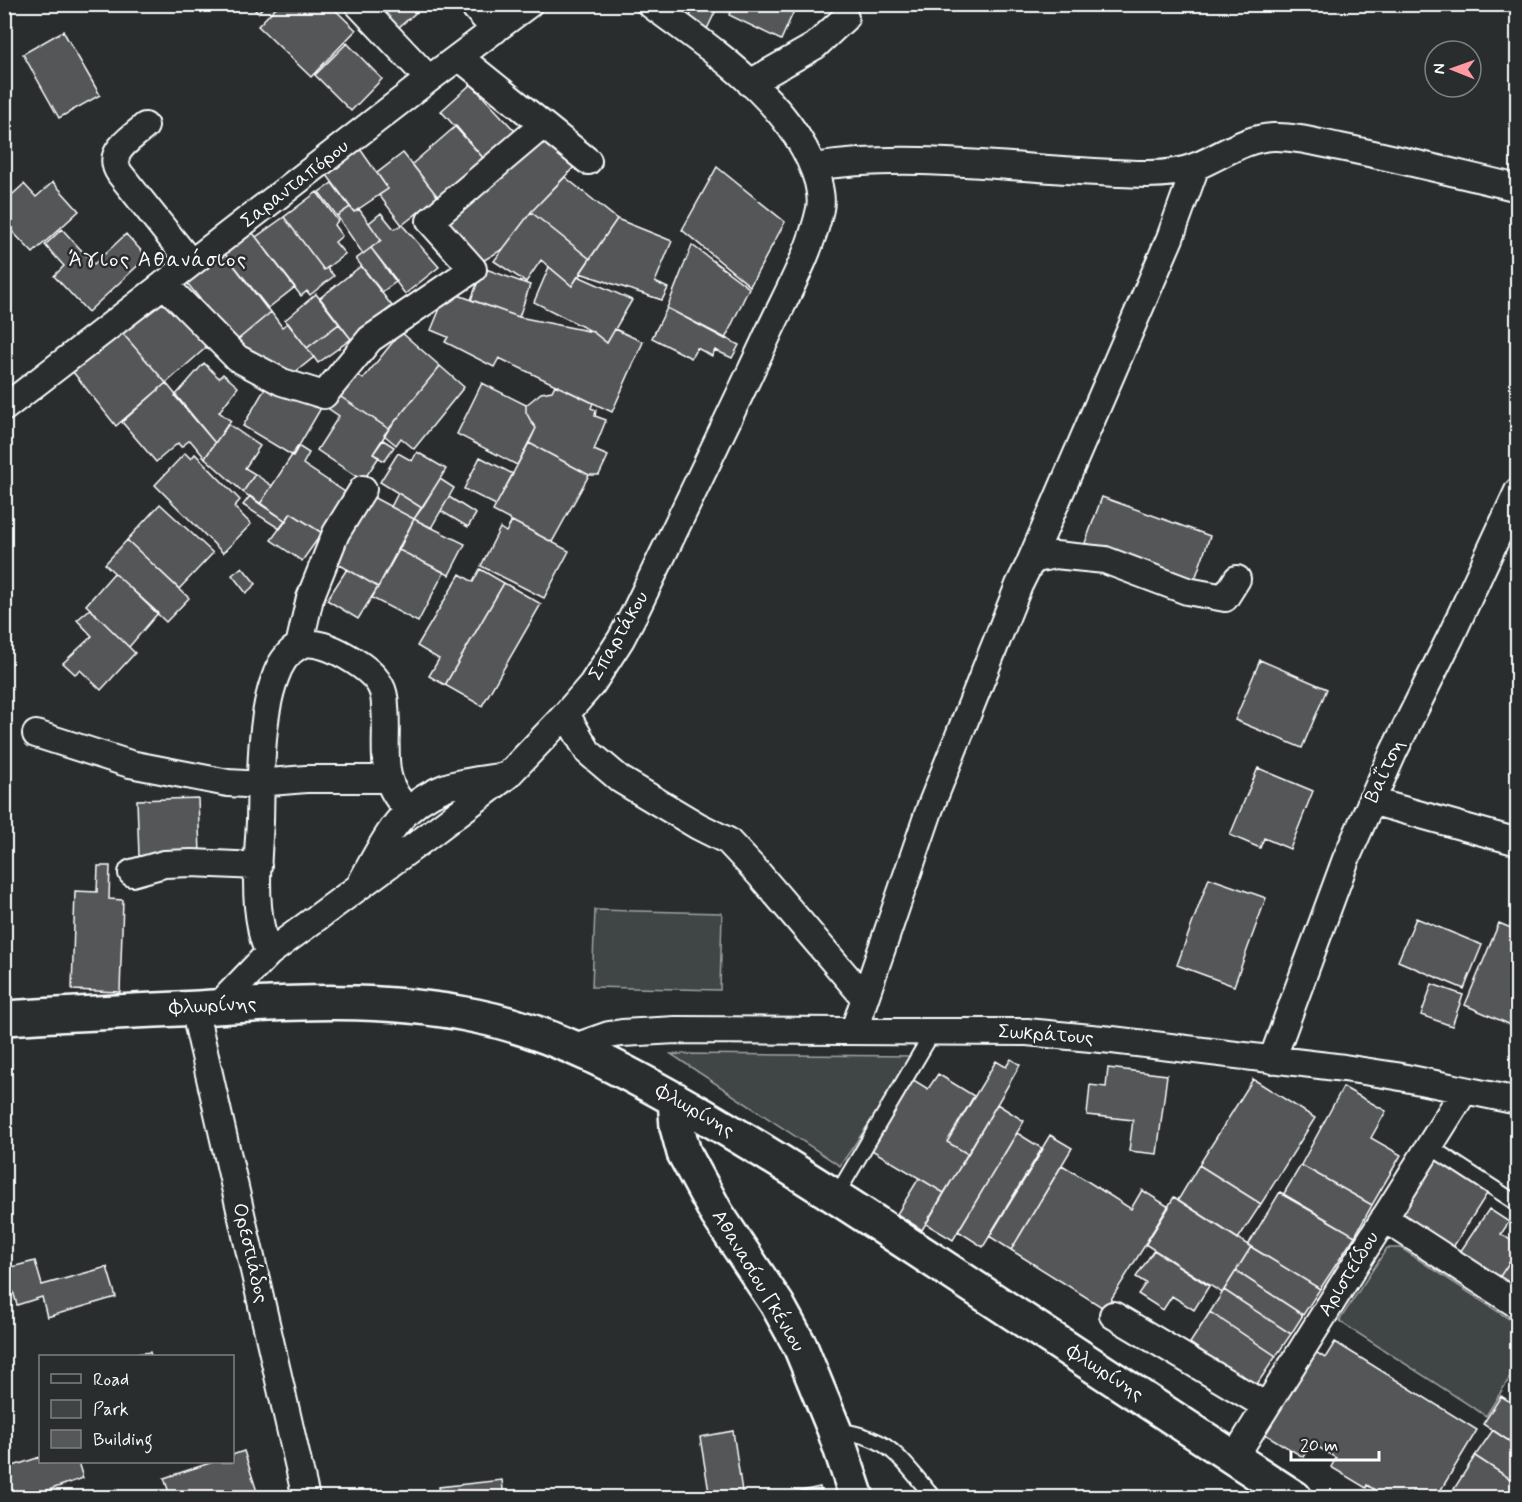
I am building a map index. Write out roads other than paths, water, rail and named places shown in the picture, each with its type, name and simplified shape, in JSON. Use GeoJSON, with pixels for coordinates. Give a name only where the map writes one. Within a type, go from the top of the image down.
{"type":"FeatureCollection","features":[{"type":"Feature","properties":{"kind":"main road","name":"Φλωρίνης"},"geometry":{"type":"LineString","coordinates":[[4,1018],[317,1001],[413,1006],[504,1022],[572,1048],[675,1099],[776,1158],[1295,1497]]}},
{"type":"Feature","properties":{"kind":"main road","name":"Αθανασίου Γκένιου"},"geometry":{"type":"LineString","coordinates":[[675,1099],[677,1127],[684,1153],[717,1215],[777,1304],[800,1346],[834,1429],[857,1497]]}},
{"type":"Feature","properties":{"kind":"street"},"geometry":{"type":"LineString","coordinates":[[358,4],[429,79]]}},
{"type":"Feature","properties":{"kind":"street"},"geometry":{"type":"LineString","coordinates":[[471,4],[495,30]]}},
{"type":"Feature","properties":{"kind":"street","name":"Σαρανταπόρου"},"geometry":{"type":"LineString","coordinates":[[4,408],[529,4]]}},
{"type":"Feature","properties":{"kind":"street","name":"Σπαρτάκου"},"geometry":{"type":"LineString","coordinates":[[206,1007],[269,952],[359,888],[507,776],[592,684],[621,639],[801,261],[815,225],[821,196],[813,167],[802,145],[783,117],[750,83],[699,40],[650,4]]}},
{"type":"Feature","properties":{"kind":"street"},"geometry":{"type":"LineString","coordinates":[[750,83],[815,46],[845,18]]}},
{"type":"Feature","properties":{"kind":"street"},"geometry":{"type":"LineString","coordinates":[[459,57],[588,161]]}},
{"type":"Feature","properties":{"kind":"street"},"geometry":{"type":"LineString","coordinates":[[164,284],[237,358],[282,382],[324,395],[370,339],[473,269],[430,221],[543,125]]}},
{"type":"Feature","properties":{"kind":"street"},"geometry":{"type":"LineString","coordinates":[[145,126],[118,150],[114,156],[114,163],[120,174],[191,263]]}},
{"type":"Feature","properties":{"kind":"street"},"geometry":{"type":"LineString","coordinates":[[813,167],[844,162],[897,161],[985,163],[1149,174],[1168,173],[1196,166],[1250,140],[1275,137],[1296,138],[1365,152],[1518,188]]}},
{"type":"Feature","properties":{"kind":"street"},"geometry":{"type":"LineString","coordinates":[[854,1030],[942,777],[1029,565],[1170,238],[1196,166]]}},
{"type":"Feature","properties":{"kind":"street"},"geometry":{"type":"LineString","coordinates":[[299,646],[310,598],[336,533],[363,489]]}},
{"type":"Feature","properties":{"kind":"street","name":"Βαΐτση"},"geometry":{"type":"LineString","coordinates":[[1272,1059],[1346,859],[1371,801],[1518,491]]}},
{"type":"Feature","properties":{"kind":"street"},"geometry":{"type":"LineString","coordinates":[[1029,565],[1036,559],[1055,555],[1105,560],[1187,591],[1225,598],[1237,579]]}},
{"type":"Feature","properties":{"kind":"street"},"geometry":{"type":"LineString","coordinates":[[269,952],[260,925],[258,866],[265,728],[272,686],[286,657],[299,646],[313,644],[339,652],[370,673],[381,686],[386,718],[387,779],[393,792],[408,809]]}},
{"type":"Feature","properties":{"kind":"street"},"geometry":{"type":"LineString","coordinates":[[566,714],[588,752],[621,780],[698,826],[728,841],[864,997]]}},
{"type":"Feature","properties":{"kind":"street"},"geometry":{"type":"LineString","coordinates":[[36,734],[94,754],[162,772],[228,783],[245,784],[306,779],[387,779]]}},
{"type":"Feature","properties":{"kind":"street"},"geometry":{"type":"LineString","coordinates":[[359,888],[382,845],[397,821],[408,809],[445,787],[507,776]]}},
{"type":"Feature","properties":{"kind":"street"},"geometry":{"type":"LineString","coordinates":[[1371,801],[1518,842]]}},
{"type":"Feature","properties":{"kind":"street"},"geometry":{"type":"LineString","coordinates":[[132,873],[164,864],[192,862],[258,866]]}},
{"type":"Feature","properties":{"kind":"street","name":"Ορεστιάδος"},"geometry":{"type":"LineString","coordinates":[[206,1007],[306,1497]]}},
{"type":"Feature","properties":{"kind":"street","name":"Σωκράτους"},"geometry":{"type":"LineString","coordinates":[[572,1048],[609,1035],[687,1030],[1027,1032],[1272,1059],[1396,1076],[1518,1101]]}},
{"type":"Feature","properties":{"kind":"street","name":"Αριστείδου"},"geometry":{"type":"LineString","coordinates":[[1234,1458],[1464,1090]]}},
{"type":"Feature","properties":{"kind":"street"},"geometry":{"type":"LineString","coordinates":[[1384,1218],[1518,1305]]}},
{"type":"Feature","properties":{"kind":"street"},"geometry":{"type":"LineString","coordinates":[[1113,1315],[1266,1406]]}},
{"type":"Feature","properties":{"kind":"lane"},"geometry":{"type":"LineString","coordinates":[[836,1196],[934,1030]]}},
{"type":"Feature","properties":{"kind":"lane"},"geometry":{"type":"LineString","coordinates":[[1430,1146],[1518,1204]]}},
{"type":"Feature","properties":{"kind":"lane"},"geometry":{"type":"LineString","coordinates":[[834,1429],[873,1439],[883,1444],[934,1497]]}},
{"type":"Feature","properties":{"kind":"district","name":"Άγιος Αθανάσιος"},"geometry":{"type":"Point","coordinates":[158,260]}}]}
